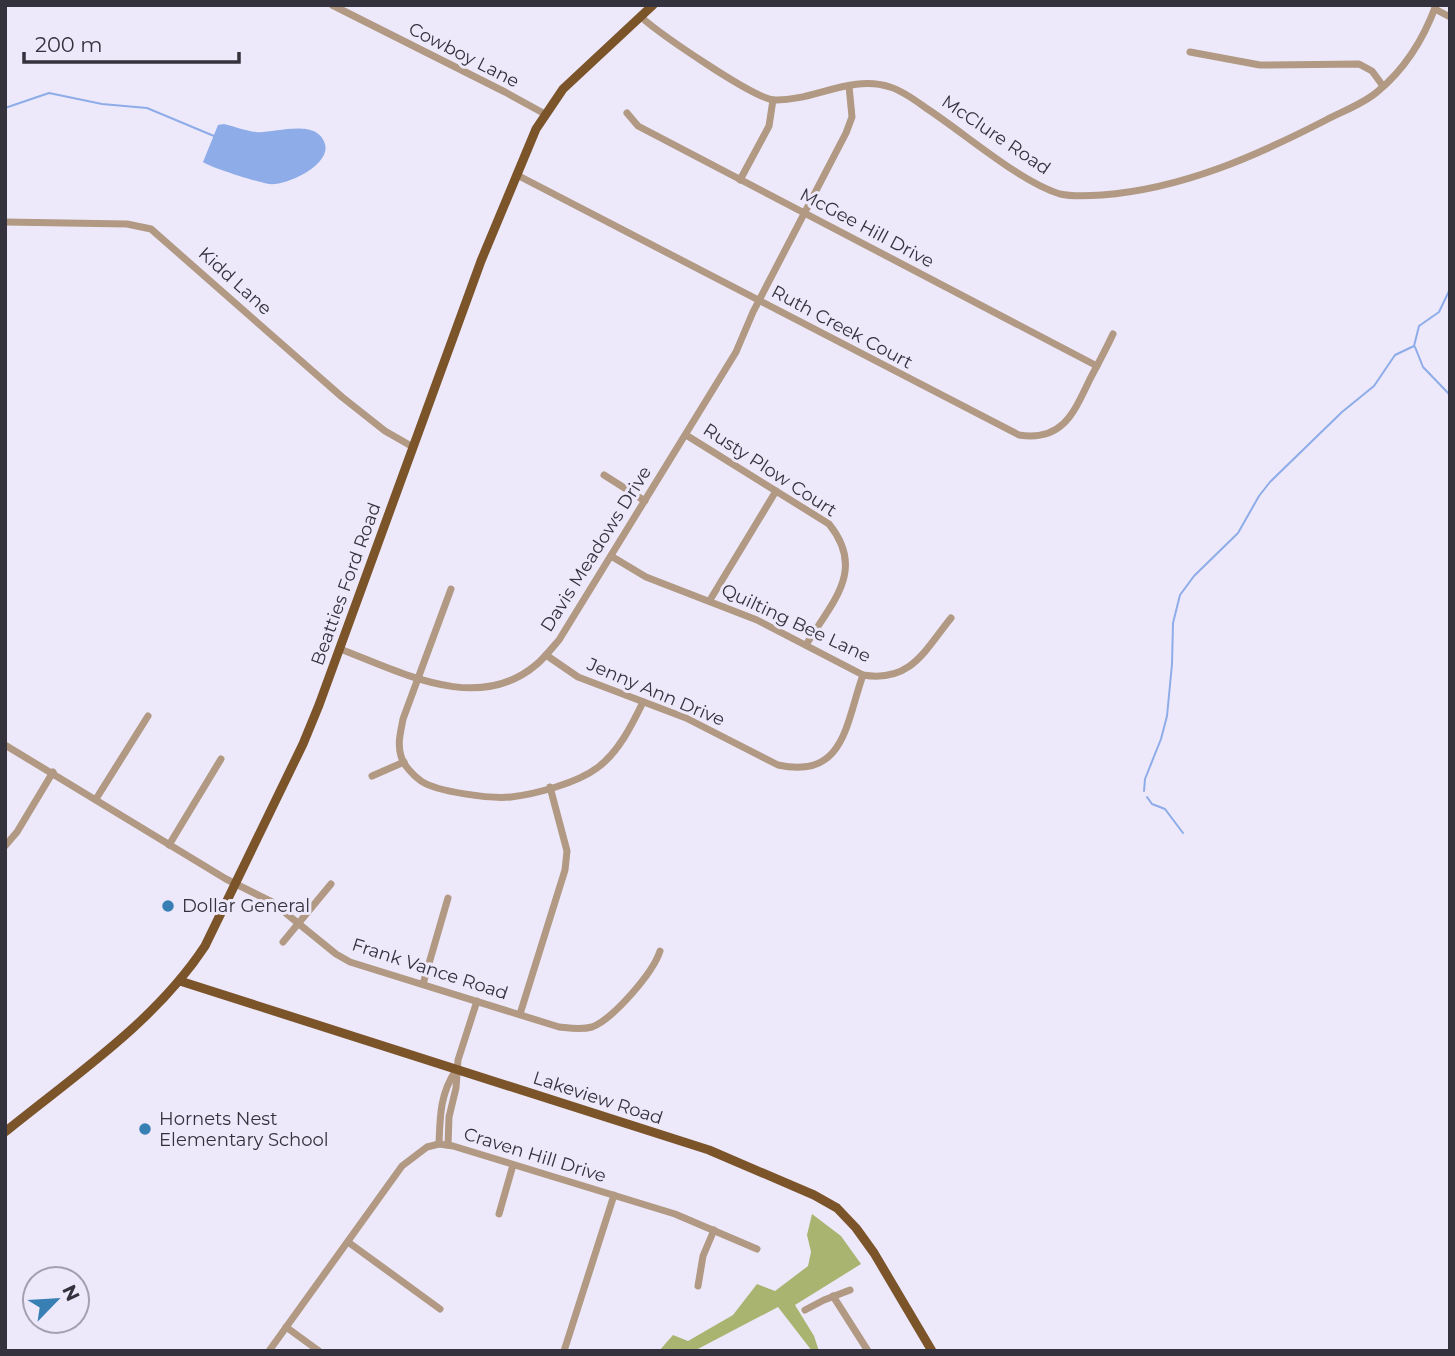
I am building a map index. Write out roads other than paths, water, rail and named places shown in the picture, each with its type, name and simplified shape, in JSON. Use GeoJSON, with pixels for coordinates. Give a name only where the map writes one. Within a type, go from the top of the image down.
{"type":"FeatureCollection","features":[{"type":"Feature","properties":{"kind":"main road","name":"Beatties Ford Road"},"geometry":{"type":"LineString","coordinates":[[5,1132],[90,1064],[180,981],[205,946],[303,744],[481,261],[545,114],[564,89],[653,5]]}},
{"type":"Feature","properties":{"kind":"main road","name":"Lakeview Road"},"geometry":{"type":"LineString","coordinates":[[180,981],[709,1150],[814,1195],[838,1209],[856,1228],[874,1253],[932,1351]]}},
{"type":"Feature","properties":{"kind":"street","name":"Cowboy Lane"},"geometry":{"type":"LineString","coordinates":[[332,5],[545,114]]}},
{"type":"Feature","properties":{"kind":"street"},"geometry":{"type":"LineString","coordinates":[[1436,7],[1450,17]]}},
{"type":"Feature","properties":{"kind":"street","name":"McClure Road"},"geometry":{"type":"LineString","coordinates":[[773,100],[849,86],[878,84],[893,88],[929,109],[1028,178],[1055,192],[1071,196],[1147,190],[1237,161],[1357,103],[1383,86],[1411,55],[1436,7]]}},
{"type":"Feature","properties":{"kind":"street"},"geometry":{"type":"LineString","coordinates":[[641,17],[732,79],[762,97],[773,100],[769,126],[740,180]]}},
{"type":"Feature","properties":{"kind":"street"},"geometry":{"type":"LineString","coordinates":[[1189,52],[1260,65],[1359,64],[1372,71],[1383,86]]}},
{"type":"Feature","properties":{"kind":"street","name":"Davis Meadows Drive"},"geometry":{"type":"LineString","coordinates":[[340,649],[419,679],[454,688],[493,685],[522,674],[546,655],[559,640],[736,352],[759,301],[850,124],[852,106],[849,86]]}},
{"type":"Feature","properties":{"kind":"street","name":"McGee Hill Drive"},"geometry":{"type":"LineString","coordinates":[[627,113],[638,126],[1097,366]]}},
{"type":"Feature","properties":{"kind":"street","name":"Ruth Creek Court"},"geometry":{"type":"LineString","coordinates":[[517,175],[1019,435],[1044,435],[1066,422],[1077,408],[1113,334]]}},
{"type":"Feature","properties":{"kind":"street","name":"Kidd Lane"},"geometry":{"type":"LineString","coordinates":[[5,222],[127,225],[151,229],[328,385],[385,431],[413,447]]}},
{"type":"Feature","properties":{"kind":"street","name":"Rusty Plow Court"},"geometry":{"type":"LineString","coordinates":[[686,435],[829,524],[840,537],[846,555],[847,573],[841,588],[806,645]]}},
{"type":"Feature","properties":{"kind":"street"},"geometry":{"type":"LineString","coordinates":[[604,475],[645,500]]}},
{"type":"Feature","properties":{"kind":"street"},"geometry":{"type":"LineString","coordinates":[[710,600],[776,491]]}},
{"type":"Feature","properties":{"kind":"street","name":"Quilting Bee Lane"},"geometry":{"type":"LineString","coordinates":[[611,556],[646,577],[757,620],[863,675],[880,678],[893,676],[907,669],[951,618]]}},
{"type":"Feature","properties":{"kind":"street"},"geometry":{"type":"LineString","coordinates":[[451,589],[403,719],[399,740],[404,762],[422,782],[440,789],[512,797],[578,779],[598,768],[615,752],[643,702]]}},
{"type":"Feature","properties":{"kind":"street","name":"Jenny Ann Drive"},"geometry":{"type":"LineString","coordinates":[[546,655],[578,677],[686,718],[778,765],[806,768],[831,757],[839,745],[863,675]]}},
{"type":"Feature","properties":{"kind":"street"},"geometry":{"type":"LineString","coordinates":[[96,799],[148,716]]}},
{"type":"Feature","properties":{"kind":"street","name":"Frank Vance Road"},"geometry":{"type":"LineString","coordinates":[[5,745],[169,845],[272,902],[336,954],[350,962],[559,1027],[573,1028],[592,1027],[610,1015],[648,974],[660,951]]}},
{"type":"Feature","properties":{"kind":"street"},"geometry":{"type":"LineString","coordinates":[[169,845],[221,759]]}},
{"type":"Feature","properties":{"kind":"street"},"geometry":{"type":"LineString","coordinates":[[372,776],[404,762]]}},
{"type":"Feature","properties":{"kind":"street"},"geometry":{"type":"LineString","coordinates":[[5,846],[17,832],[53,772]]}},
{"type":"Feature","properties":{"kind":"street"},"geometry":{"type":"LineString","coordinates":[[520,1014],[565,870],[567,851],[550,788]]}},
{"type":"Feature","properties":{"kind":"street"},"geometry":{"type":"LineString","coordinates":[[283,942],[331,884]]}},
{"type":"Feature","properties":{"kind":"street"},"geometry":{"type":"LineString","coordinates":[[423,984],[448,898]]}},
{"type":"Feature","properties":{"kind":"street"},"geometry":{"type":"LineString","coordinates":[[449,1145],[449,1117],[457,1088],[457,1070],[477,1001]]}},
{"type":"Feature","properties":{"kind":"street"},"geometry":{"type":"LineString","coordinates":[[439,1144],[440,1106],[446,1086],[457,1070]]}},
{"type":"Feature","properties":{"kind":"street","name":"Craven Hill Drive"},"geometry":{"type":"LineString","coordinates":[[269,1351],[402,1166],[417,1152],[439,1144],[674,1214],[757,1249]]}},
{"type":"Feature","properties":{"kind":"street"},"geometry":{"type":"LineString","coordinates":[[499,1214],[513,1165]]}},
{"type":"Feature","properties":{"kind":"street"},"geometry":{"type":"LineString","coordinates":[[564,1351],[614,1195]]}},
{"type":"Feature","properties":{"kind":"street"},"geometry":{"type":"LineString","coordinates":[[698,1286],[703,1256],[714,1230]]}},
{"type":"Feature","properties":{"kind":"street"},"geometry":{"type":"LineString","coordinates":[[348,1242],[440,1309]]}},
{"type":"Feature","properties":{"kind":"street"},"geometry":{"type":"LineString","coordinates":[[805,1310],[850,1290]]}},
{"type":"Feature","properties":{"kind":"street"},"geometry":{"type":"LineString","coordinates":[[833,1296],[868,1351]]}},
{"type":"Feature","properties":{"kind":"street"},"geometry":{"type":"LineString","coordinates":[[286,1327],[319,1351]]}},
{"type":"Feature","properties":{"kind":"water"},"geometry":{"type":"Polygon","coordinates":[[[218,125],[256,132],[294,129],[313,131],[325,144],[325,152],[314,166],[296,178],[277,184],[255,181],[203,162],[218,125]]]}},
{"type":"Feature","properties":{"kind":"waterway"},"geometry":{"type":"LineString","coordinates":[[5,108],[49,93],[102,104],[147,108],[214,136]]}},
{"type":"Feature","properties":{"kind":"waterway"},"geometry":{"type":"LineString","coordinates":[[1144,791],[1145,779],[1167,716],[1173,623],[1180,595],[1194,576],[1238,533],[1270,482],[1342,412],[1374,386],[1395,355],[1414,346],[1419,326],[1439,312],[1450,289]]}},
{"type":"Feature","properties":{"kind":"waterway"},"geometry":{"type":"LineString","coordinates":[[1415,347],[1423,367],[1450,395]]}},
{"type":"Feature","properties":{"kind":"waterway"},"geometry":{"type":"LineString","coordinates":[[1147,797],[1152,804],[1165,809],[1183,833]]}},
{"type":"Feature","properties":{"kind":"place","name":"Dollar General"},"geometry":{"type":"Point","coordinates":[168,906]}},
{"type":"Feature","properties":{"kind":"place","name":"Hornets Nest Elementary School"},"geometry":{"type":"Point","coordinates":[145,1129]}}]}
